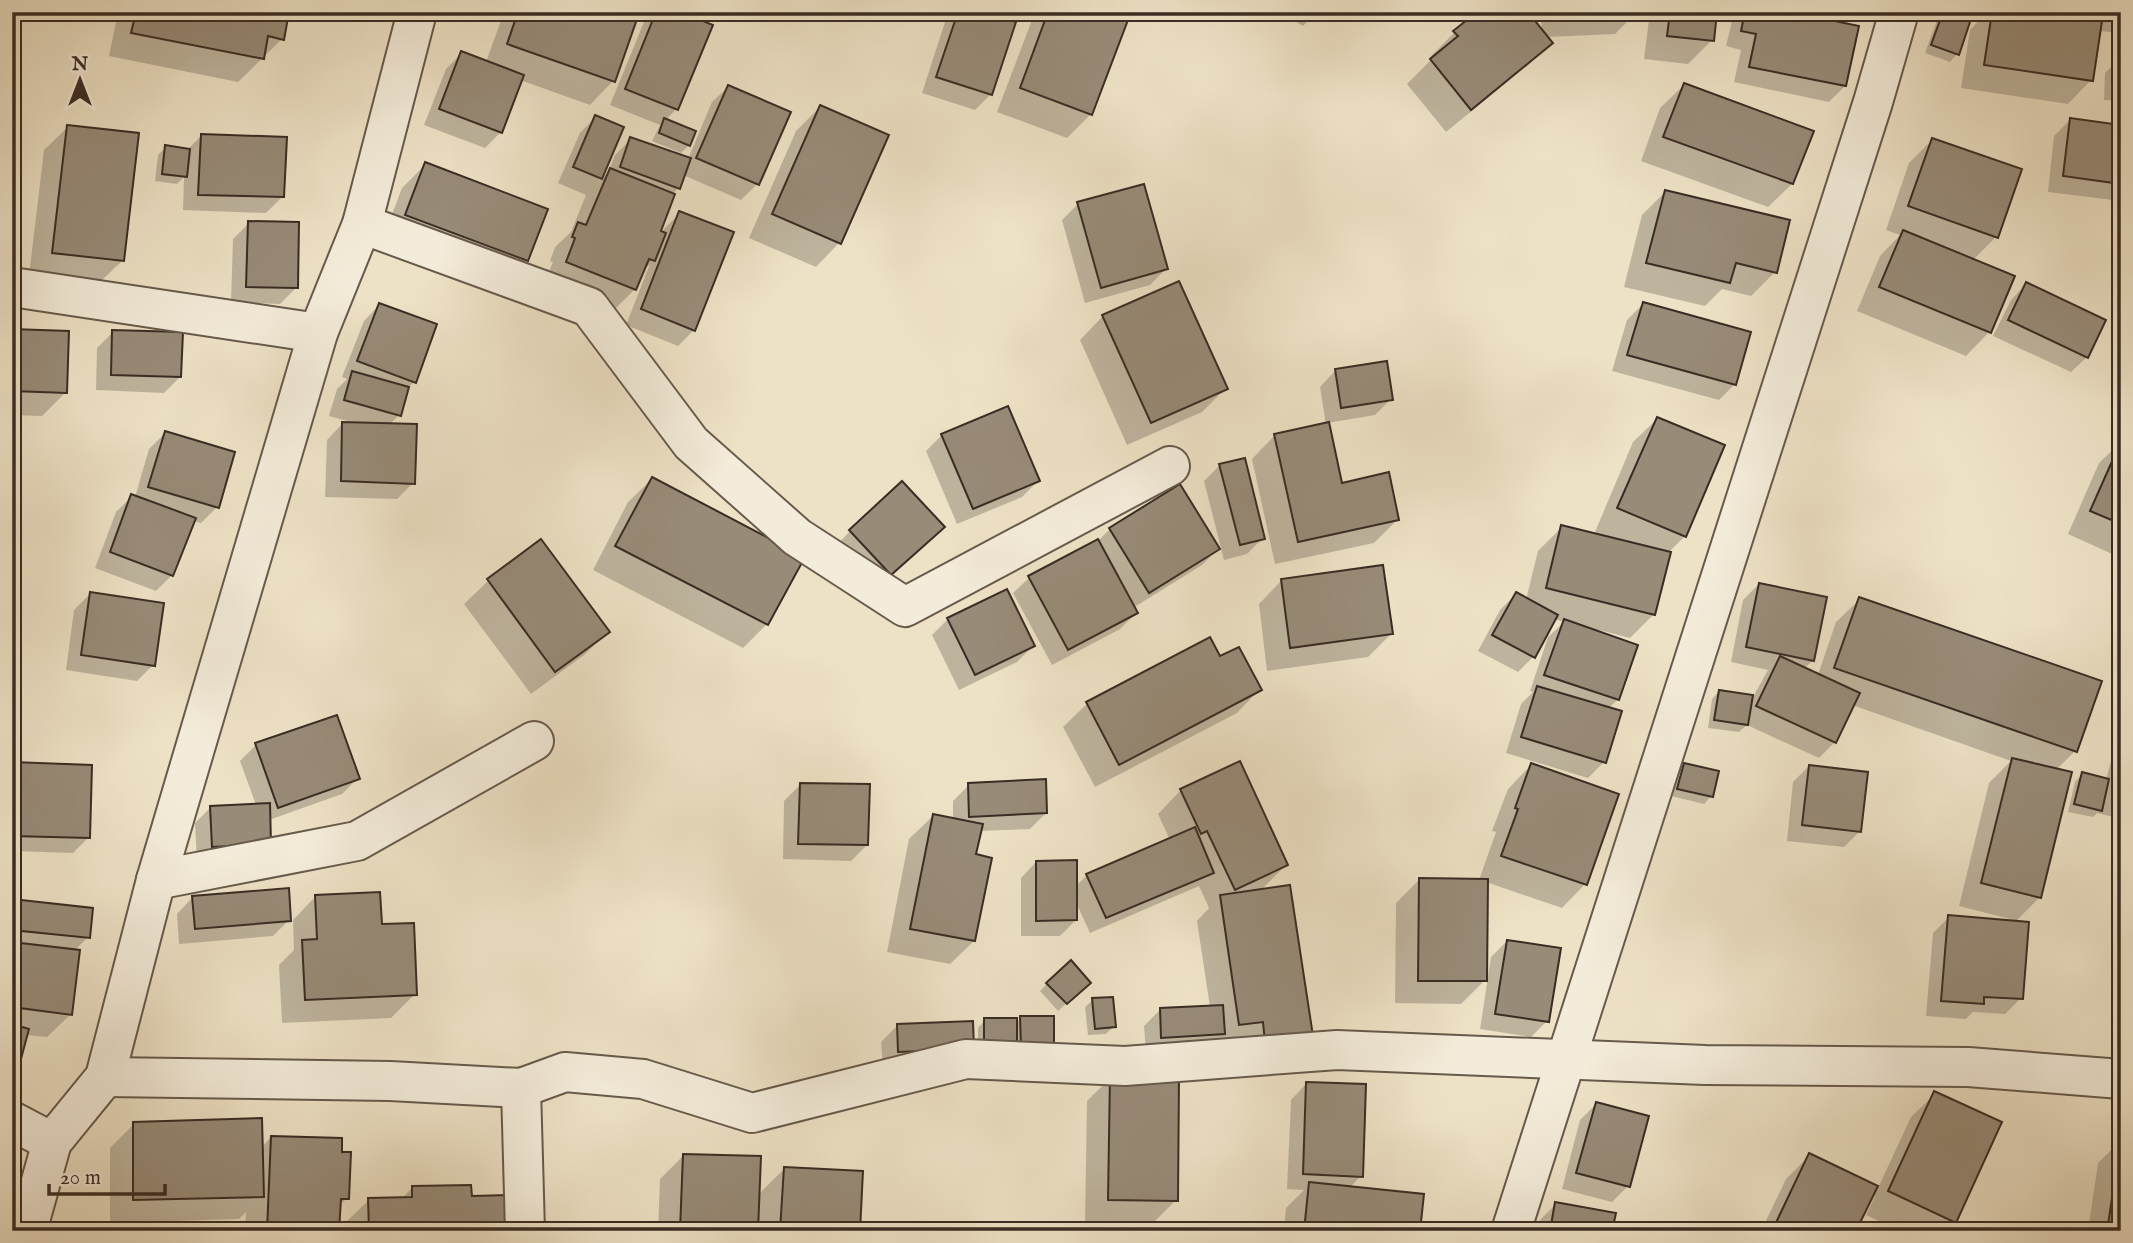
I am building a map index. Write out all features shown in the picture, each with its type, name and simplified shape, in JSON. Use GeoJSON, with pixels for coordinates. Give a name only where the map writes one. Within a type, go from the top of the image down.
{"type":"FeatureCollection","features":[{"type":"Feature","properties":{"kind":"street"},"geometry":{"type":"LineString","coordinates":[[27,1231],[52,1142],[105,1077],[156,880],[318,333],[362,224],[417,12]]}},
{"type":"Feature","properties":{"kind":"street"},"geometry":{"type":"LineString","coordinates":[[1511,1231],[1873,102],[1899,12]]}},
{"type":"Feature","properties":{"kind":"street"},"geometry":{"type":"LineString","coordinates":[[362,224],[589,307],[691,443],[797,537],[905,607],[1170,466]]}},
{"type":"Feature","properties":{"kind":"street"},"geometry":{"type":"LineString","coordinates":[[12,286],[318,333]]}},
{"type":"Feature","properties":{"kind":"street"},"geometry":{"type":"LineString","coordinates":[[156,880],[357,841],[534,741]]}},
{"type":"Feature","properties":{"kind":"street"},"geometry":{"type":"LineString","coordinates":[[105,1077],[390,1081],[521,1088],[565,1072],[643,1079],[752,1113],[966,1059],[1125,1066],[1337,1051],[1705,1065],[1968,1067],[2112,1077],[2121,1080]]}},
{"type":"Feature","properties":{"kind":"street"},"geometry":{"type":"LineString","coordinates":[[521,1088],[525,1231]]}},
{"type":"Feature","properties":{"kind":"street"},"geometry":{"type":"LineString","coordinates":[[12,1121],[52,1142]]}},
{"type":"Feature","properties":{"kind":"building"},"geometry":{"type":"Polygon","coordinates":[[[136,12],[289,12],[284,40],[268,36],[264,59],[131,33],[136,12]]]}},
{"type":"Feature","properties":{"kind":"building"},"geometry":{"type":"Polygon","coordinates":[[[518,12],[617,12],[637,19],[615,82],[507,44],[518,12]]]}},
{"type":"Feature","properties":{"kind":"building"},"geometry":{"type":"Polygon","coordinates":[[[656,12],[681,12],[713,25],[678,110],[625,89],[656,12]]]}},
{"type":"Feature","properties":{"kind":"building"},"geometry":{"type":"Polygon","coordinates":[[[958,12],[985,12],[1016,22],[992,95],[936,77],[958,12]]]}},
{"type":"Feature","properties":{"kind":"building"},"geometry":{"type":"Polygon","coordinates":[[[1048,12],[1131,12],[1092,115],[1020,88],[1048,12]]]}},
{"type":"Feature","properties":{"kind":"building"},"geometry":{"type":"Polygon","coordinates":[[[1477,12],[1528,12],[1553,43],[1471,110],[1430,59],[1458,36],[1453,31],[1477,12]]]}},
{"type":"Feature","properties":{"kind":"building"},"geometry":{"type":"Polygon","coordinates":[[[1565,12],[1612,12],[1566,15],[1565,12]]]}},
{"type":"Feature","properties":{"kind":"building"},"geometry":{"type":"Polygon","coordinates":[[[1670,12],[1717,12],[1714,41],[1667,36],[1670,12]]]}},
{"type":"Feature","properties":{"kind":"building"},"geometry":{"type":"Polygon","coordinates":[[[1745,12],[1792,12],[1859,26],[1846,86],[1749,67],[1756,34],[1741,31],[1745,12]]]}},
{"type":"Feature","properties":{"kind":"building"},"geometry":{"type":"Polygon","coordinates":[[[1818,12],[1848,12],[1847,18],[1818,12]]]}},
{"type":"Feature","properties":{"kind":"building"},"geometry":{"type":"Polygon","coordinates":[[[1943,12],[1973,13],[1959,55],[1931,45],[1943,12]]]}},
{"type":"Feature","properties":{"kind":"building"},"geometry":{"type":"Polygon","coordinates":[[[1992,12],[2044,12],[2102,21],[2093,81],[1984,65],[1992,12]]]}},
{"type":"Feature","properties":{"kind":"building"},"geometry":{"type":"Polygon","coordinates":[[[461,51],[524,75],[502,133],[439,109],[461,51]]]}},
{"type":"Feature","properties":{"kind":"building"},"geometry":{"type":"Polygon","coordinates":[[[1684,83],[1814,131],[1793,184],[1663,137],[1684,83]]]}},
{"type":"Feature","properties":{"kind":"building"},"geometry":{"type":"Polygon","coordinates":[[[728,85],[791,112],[759,185],[696,158],[728,85]]]}},
{"type":"Feature","properties":{"kind":"building"},"geometry":{"type":"Polygon","coordinates":[[[820,105],[889,135],[841,244],[772,214],[820,105]]]}},
{"type":"Feature","properties":{"kind":"building"},"geometry":{"type":"Polygon","coordinates":[[[595,115],[624,127],[602,179],[573,167],[595,115]]]}},
{"type":"Feature","properties":{"kind":"building"},"geometry":{"type":"Polygon","coordinates":[[[664,118],[696,131],[690,146],[659,133],[664,118]]]}},
{"type":"Feature","properties":{"kind":"building"},"geometry":{"type":"Polygon","coordinates":[[[2070,118],[2121,125],[2121,184],[2063,176],[2070,118]]]}},
{"type":"Feature","properties":{"kind":"building"},"geometry":{"type":"Polygon","coordinates":[[[67,125],[139,133],[124,261],[52,253],[67,125]]]}},
{"type":"Feature","properties":{"kind":"building"},"geometry":{"type":"Polygon","coordinates":[[[201,134],[287,137],[284,197],[198,195],[201,134]]]}},
{"type":"Feature","properties":{"kind":"building"},"geometry":{"type":"Polygon","coordinates":[[[630,137],[691,158],[680,189],[620,167],[630,137]]]}},
{"type":"Feature","properties":{"kind":"building"},"geometry":{"type":"Polygon","coordinates":[[[1932,138],[2022,169],[1998,238],[1908,206],[1932,138]]]}},
{"type":"Feature","properties":{"kind":"building"},"geometry":{"type":"Polygon","coordinates":[[[165,145],[190,149],[187,177],[162,174],[165,145]]]}},
{"type":"Feature","properties":{"kind":"building"},"geometry":{"type":"Polygon","coordinates":[[[425,162],[548,209],[528,261],[405,215],[425,162]]]}},
{"type":"Feature","properties":{"kind":"building"},"geometry":{"type":"Polygon","coordinates":[[[610,168],[675,194],[661,231],[666,233],[655,261],[649,259],[636,290],[566,262],[578,222],[586,225],[610,168]]]}},
{"type":"Feature","properties":{"kind":"building"},"geometry":{"type":"Polygon","coordinates":[[[1144,184],[1168,269],[1101,288],[1077,202],[1144,184]]]}},
{"type":"Feature","properties":{"kind":"building"},"geometry":{"type":"Polygon","coordinates":[[[1665,190],[1790,220],[1777,273],[1736,263],[1730,283],[1646,263],[1665,190]]]}},
{"type":"Feature","properties":{"kind":"building"},"geometry":{"type":"Polygon","coordinates":[[[679,211],[734,232],[695,331],[641,309],[679,211]]]}},
{"type":"Feature","properties":{"kind":"building"},"geometry":{"type":"Polygon","coordinates":[[[248,221],[299,222],[298,288],[246,287],[248,221]]]}},
{"type":"Feature","properties":{"kind":"building"},"geometry":{"type":"Polygon","coordinates":[[[1903,230],[2015,276],[1991,333],[1879,287],[1903,230]]]}},
{"type":"Feature","properties":{"kind":"building"},"geometry":{"type":"Polygon","coordinates":[[[1179,281],[1228,389],[1151,423],[1102,315],[1179,281]]]}},
{"type":"Feature","properties":{"kind":"building"},"geometry":{"type":"Polygon","coordinates":[[[2026,282],[2106,320],[2088,358],[2008,320],[2026,282]]]}},
{"type":"Feature","properties":{"kind":"building"},"geometry":{"type":"Polygon","coordinates":[[[1643,302],[1751,332],[1736,385],[1627,355],[1643,302]]]}},
{"type":"Feature","properties":{"kind":"building"},"geometry":{"type":"Polygon","coordinates":[[[379,303],[437,324],[416,383],[357,361],[379,303]]]}},
{"type":"Feature","properties":{"kind":"building"},"geometry":{"type":"Polygon","coordinates":[[[12,329],[69,331],[67,393],[12,391],[12,329]]]}},
{"type":"Feature","properties":{"kind":"building"},"geometry":{"type":"Polygon","coordinates":[[[112,330],[183,332],[181,377],[111,375],[112,330]]]}},
{"type":"Feature","properties":{"kind":"building"},"geometry":{"type":"Polygon","coordinates":[[[1387,361],[1393,400],[1341,408],[1335,369],[1387,361]]]}},
{"type":"Feature","properties":{"kind":"building"},"geometry":{"type":"Polygon","coordinates":[[[352,371],[409,387],[401,416],[344,400],[352,371]]]}},
{"type":"Feature","properties":{"kind":"building"},"geometry":{"type":"Polygon","coordinates":[[[1008,406],[1040,481],[973,509],[941,434],[1008,406]]]}},
{"type":"Feature","properties":{"kind":"building"},"geometry":{"type":"Polygon","coordinates":[[[1657,417],[1725,445],[1686,537],[1617,508],[1657,417]]]}},
{"type":"Feature","properties":{"kind":"building"},"geometry":{"type":"Polygon","coordinates":[[[342,422],[417,424],[415,484],[341,481],[342,422]]]}},
{"type":"Feature","properties":{"kind":"building"},"geometry":{"type":"Polygon","coordinates":[[[1329,422],[1342,483],[1389,472],[1399,520],[1298,542],[1274,434],[1329,422]]]}},
{"type":"Feature","properties":{"kind":"building"},"geometry":{"type":"Polygon","coordinates":[[[165,431],[235,452],[219,508],[148,487],[165,431]]]}},
{"type":"Feature","properties":{"kind":"building"},"geometry":{"type":"Polygon","coordinates":[[[2121,441],[2121,524],[2090,511],[2121,441]]]}},
{"type":"Feature","properties":{"kind":"building"},"geometry":{"type":"Polygon","coordinates":[[[1245,458],[1265,539],[1240,545],[1219,464],[1245,458]]]}},
{"type":"Feature","properties":{"kind":"building"},"geometry":{"type":"Polygon","coordinates":[[[652,477],[805,557],[768,625],[615,546],[652,477]]]}},
{"type":"Feature","properties":{"kind":"building"},"geometry":{"type":"Polygon","coordinates":[[[902,481],[945,527],[891,575],[849,530],[902,481]]]}},
{"type":"Feature","properties":{"kind":"building"},"geometry":{"type":"Polygon","coordinates":[[[1180,484],[1220,549],[1149,593],[1109,528],[1180,484]]]}},
{"type":"Feature","properties":{"kind":"building"},"geometry":{"type":"Polygon","coordinates":[[[131,494],[196,518],[173,576],[110,552],[131,494]]]}},
{"type":"Feature","properties":{"kind":"building"},"geometry":{"type":"Polygon","coordinates":[[[1561,525],[1671,552],[1655,615],[1546,588],[1561,525]]]}},
{"type":"Feature","properties":{"kind":"building"},"geometry":{"type":"Polygon","coordinates":[[[541,539],[610,632],[555,672],[487,579],[541,539]]]}},
{"type":"Feature","properties":{"kind":"building"},"geometry":{"type":"Polygon","coordinates":[[[1098,539],[1138,613],[1068,650],[1028,576],[1098,539]]]}},
{"type":"Feature","properties":{"kind":"building"},"geometry":{"type":"Polygon","coordinates":[[[1383,565],[1393,634],[1290,648],[1281,579],[1383,565]]]}},
{"type":"Feature","properties":{"kind":"building"},"geometry":{"type":"Polygon","coordinates":[[[1759,583],[1827,597],[1814,661],[1746,647],[1759,583]]]}},
{"type":"Feature","properties":{"kind":"building"},"geometry":{"type":"Polygon","coordinates":[[[1007,589],[1035,646],[975,675],[947,618],[1007,589]]]}},
{"type":"Feature","properties":{"kind":"building"},"geometry":{"type":"Polygon","coordinates":[[[90,592],[164,603],[155,666],[81,655],[90,592]]]}},
{"type":"Feature","properties":{"kind":"building"},"geometry":{"type":"Polygon","coordinates":[[[1516,592],[1558,615],[1535,658],[1492,635],[1516,592]]]}},
{"type":"Feature","properties":{"kind":"building"},"geometry":{"type":"Polygon","coordinates":[[[1859,597],[2102,681],[2077,752],[1834,668],[1859,597]]]}},
{"type":"Feature","properties":{"kind":"building"},"geometry":{"type":"Polygon","coordinates":[[[1564,619],[1638,645],[1619,700],[1544,675],[1564,619]]]}},
{"type":"Feature","properties":{"kind":"building"},"geometry":{"type":"Polygon","coordinates":[[[1210,637],[1220,656],[1239,647],[1262,690],[1119,765],[1086,702],[1210,637]]]}},
{"type":"Feature","properties":{"kind":"building"},"geometry":{"type":"Polygon","coordinates":[[[1780,656],[1860,693],[1836,743],[1756,706],[1780,656]]]}},
{"type":"Feature","properties":{"kind":"building"},"geometry":{"type":"Polygon","coordinates":[[[1537,686],[1622,711],[1606,763],[1521,737],[1537,686]]]}},
{"type":"Feature","properties":{"kind":"building"},"geometry":{"type":"Polygon","coordinates":[[[1719,690],[1753,695],[1748,725],[1714,720],[1719,690]]]}},
{"type":"Feature","properties":{"kind":"building"},"geometry":{"type":"Polygon","coordinates":[[[337,715],[360,779],[278,808],[255,743],[337,715]]]}},
{"type":"Feature","properties":{"kind":"building"},"geometry":{"type":"Polygon","coordinates":[[[2012,758],[2072,772],[2041,898],[1981,883],[2012,758]]]}},
{"type":"Feature","properties":{"kind":"building"},"geometry":{"type":"Polygon","coordinates":[[[1240,761],[1288,865],[1235,890],[1207,831],[1201,834],[1180,789],[1240,761]]]}},
{"type":"Feature","properties":{"kind":"building"},"geometry":{"type":"Polygon","coordinates":[[[12,762],[92,765],[90,838],[12,836],[12,762]]]}},
{"type":"Feature","properties":{"kind":"building"},"geometry":{"type":"Polygon","coordinates":[[[1531,763],[1619,794],[1587,885],[1501,856],[1531,763]]]}},
{"type":"Feature","properties":{"kind":"building"},"geometry":{"type":"Polygon","coordinates":[[[1684,763],[1719,771],[1713,797],[1677,789],[1684,763]]]}},
{"type":"Feature","properties":{"kind":"building"},"geometry":{"type":"Polygon","coordinates":[[[1809,765],[1868,772],[1861,832],[1802,825],[1809,765]]]}},
{"type":"Feature","properties":{"kind":"building"},"geometry":{"type":"Polygon","coordinates":[[[2082,772],[2109,779],[2102,811],[2074,804],[2082,772]]]}},
{"type":"Feature","properties":{"kind":"building"},"geometry":{"type":"Polygon","coordinates":[[[1046,779],[1047,813],[969,817],[968,783],[1046,779]]]}},
{"type":"Feature","properties":{"kind":"building"},"geometry":{"type":"Polygon","coordinates":[[[800,783],[870,784],[868,845],[798,844],[800,783]]]}},
{"type":"Feature","properties":{"kind":"building"},"geometry":{"type":"Polygon","coordinates":[[[270,803],[271,844],[212,847],[210,806],[270,803]]]}},
{"type":"Feature","properties":{"kind":"building"},"geometry":{"type":"Polygon","coordinates":[[[933,814],[983,824],[976,854],[992,858],[975,941],[910,929],[933,814]]]}},
{"type":"Feature","properties":{"kind":"building"},"geometry":{"type":"Polygon","coordinates":[[[1195,827],[1214,873],[1106,918],[1086,874],[1195,827]]]}},
{"type":"Feature","properties":{"kind":"building"},"geometry":{"type":"Polygon","coordinates":[[[1077,860],[1077,920],[1036,921],[1036,861],[1077,860]]]}},
{"type":"Feature","properties":{"kind":"building"},"geometry":{"type":"Polygon","coordinates":[[[1419,878],[1488,879],[1487,981],[1418,981],[1419,878]]]}},
{"type":"Feature","properties":{"kind":"building"},"geometry":{"type":"Polygon","coordinates":[[[1290,885],[1313,1036],[1265,1042],[1263,1022],[1239,1025],[1220,895],[1290,885]]]}},
{"type":"Feature","properties":{"kind":"building"},"geometry":{"type":"Polygon","coordinates":[[[289,888],[291,921],[195,929],[192,896],[289,888]]]}},
{"type":"Feature","properties":{"kind":"building"},"geometry":{"type":"Polygon","coordinates":[[[380,892],[382,924],[414,923],[417,995],[305,1000],[302,940],[317,939],[315,895],[380,892]]]}},
{"type":"Feature","properties":{"kind":"building"},"geometry":{"type":"Polygon","coordinates":[[[12,899],[93,908],[90,938],[12,930],[12,899]]]}},
{"type":"Feature","properties":{"kind":"building"},"geometry":{"type":"Polygon","coordinates":[[[1948,915],[2029,922],[2023,999],[1984,997],[1984,1004],[1941,1001],[1948,915]]]}},
{"type":"Feature","properties":{"kind":"building"},"geometry":{"type":"Polygon","coordinates":[[[1507,940],[1561,948],[1549,1022],[1495,1014],[1507,940]]]}},
{"type":"Feature","properties":{"kind":"building"},"geometry":{"type":"Polygon","coordinates":[[[12,942],[80,950],[72,1015],[12,1007],[12,942]]]}},
{"type":"Feature","properties":{"kind":"building"},"geometry":{"type":"Polygon","coordinates":[[[1071,960],[1091,983],[1067,1004],[1046,983],[1071,960]]]}},
{"type":"Feature","properties":{"kind":"building"},"geometry":{"type":"Polygon","coordinates":[[[1113,997],[1116,1027],[1095,1029],[1092,998],[1113,997]]]}},
{"type":"Feature","properties":{"kind":"building"},"geometry":{"type":"Polygon","coordinates":[[[1223,1005],[1225,1034],[1161,1038],[1160,1008],[1223,1005]]]}},
{"type":"Feature","properties":{"kind":"building"},"geometry":{"type":"Polygon","coordinates":[[[1020,1016],[1054,1016],[1054,1047],[1021,1048],[1020,1016]]]}},
{"type":"Feature","properties":{"kind":"building"},"geometry":{"type":"Polygon","coordinates":[[[984,1018],[1017,1018],[1017,1045],[984,1045],[984,1018]]]}},
{"type":"Feature","properties":{"kind":"building"},"geometry":{"type":"Polygon","coordinates":[[[973,1021],[974,1049],[898,1052],[897,1024],[973,1021]]]}},
{"type":"Feature","properties":{"kind":"building"},"geometry":{"type":"Polygon","coordinates":[[[12,1024],[29,1029],[14,1085],[12,1085],[12,1024]]]}},
{"type":"Feature","properties":{"kind":"building"},"geometry":{"type":"Polygon","coordinates":[[[1110,1076],[1179,1077],[1178,1201],[1108,1200],[1110,1076]]]}},
{"type":"Feature","properties":{"kind":"building"},"geometry":{"type":"Polygon","coordinates":[[[1306,1082],[1366,1084],[1363,1177],[1303,1174],[1306,1082]]]}},
{"type":"Feature","properties":{"kind":"building"},"geometry":{"type":"Polygon","coordinates":[[[1934,1091],[2002,1122],[1956,1223],[1888,1191],[1934,1091]]]}},
{"type":"Feature","properties":{"kind":"building"},"geometry":{"type":"Polygon","coordinates":[[[1596,1102],[1649,1116],[1630,1187],[1576,1173],[1596,1102]]]}},
{"type":"Feature","properties":{"kind":"building"},"geometry":{"type":"Polygon","coordinates":[[[262,1118],[264,1197],[133,1200],[133,1122],[262,1118]]]}},
{"type":"Feature","properties":{"kind":"building"},"geometry":{"type":"Polygon","coordinates":[[[271,1136],[342,1138],[342,1152],[351,1152],[349,1199],[341,1199],[339,1231],[267,1231],[271,1136]]]}},
{"type":"Feature","properties":{"kind":"building"},"geometry":{"type":"Polygon","coordinates":[[[2121,1139],[2121,1231],[2107,1231],[2121,1139]]]}},
{"type":"Feature","properties":{"kind":"building"},"geometry":{"type":"Polygon","coordinates":[[[1809,1153],[1878,1186],[1856,1231],[1772,1231],[1809,1153]]]}},
{"type":"Feature","properties":{"kind":"building"},"geometry":{"type":"Polygon","coordinates":[[[683,1154],[761,1156],[758,1231],[680,1231],[683,1154]]]}},
{"type":"Feature","properties":{"kind":"building"},"geometry":{"type":"Polygon","coordinates":[[[784,1167],[863,1171],[860,1231],[780,1231],[784,1167]]]}},
{"type":"Feature","properties":{"kind":"building"},"geometry":{"type":"Polygon","coordinates":[[[1309,1182],[1424,1194],[1420,1231],[1304,1231],[1309,1182]]]}},
{"type":"Feature","properties":{"kind":"building"},"geometry":{"type":"Polygon","coordinates":[[[471,1185],[472,1196],[511,1195],[512,1231],[369,1231],[368,1198],[412,1197],[412,1186],[471,1185]]]}},
{"type":"Feature","properties":{"kind":"building"},"geometry":{"type":"Polygon","coordinates":[[[1555,1202],[1616,1213],[1612,1231],[1550,1231],[1555,1202]]]}}]}
